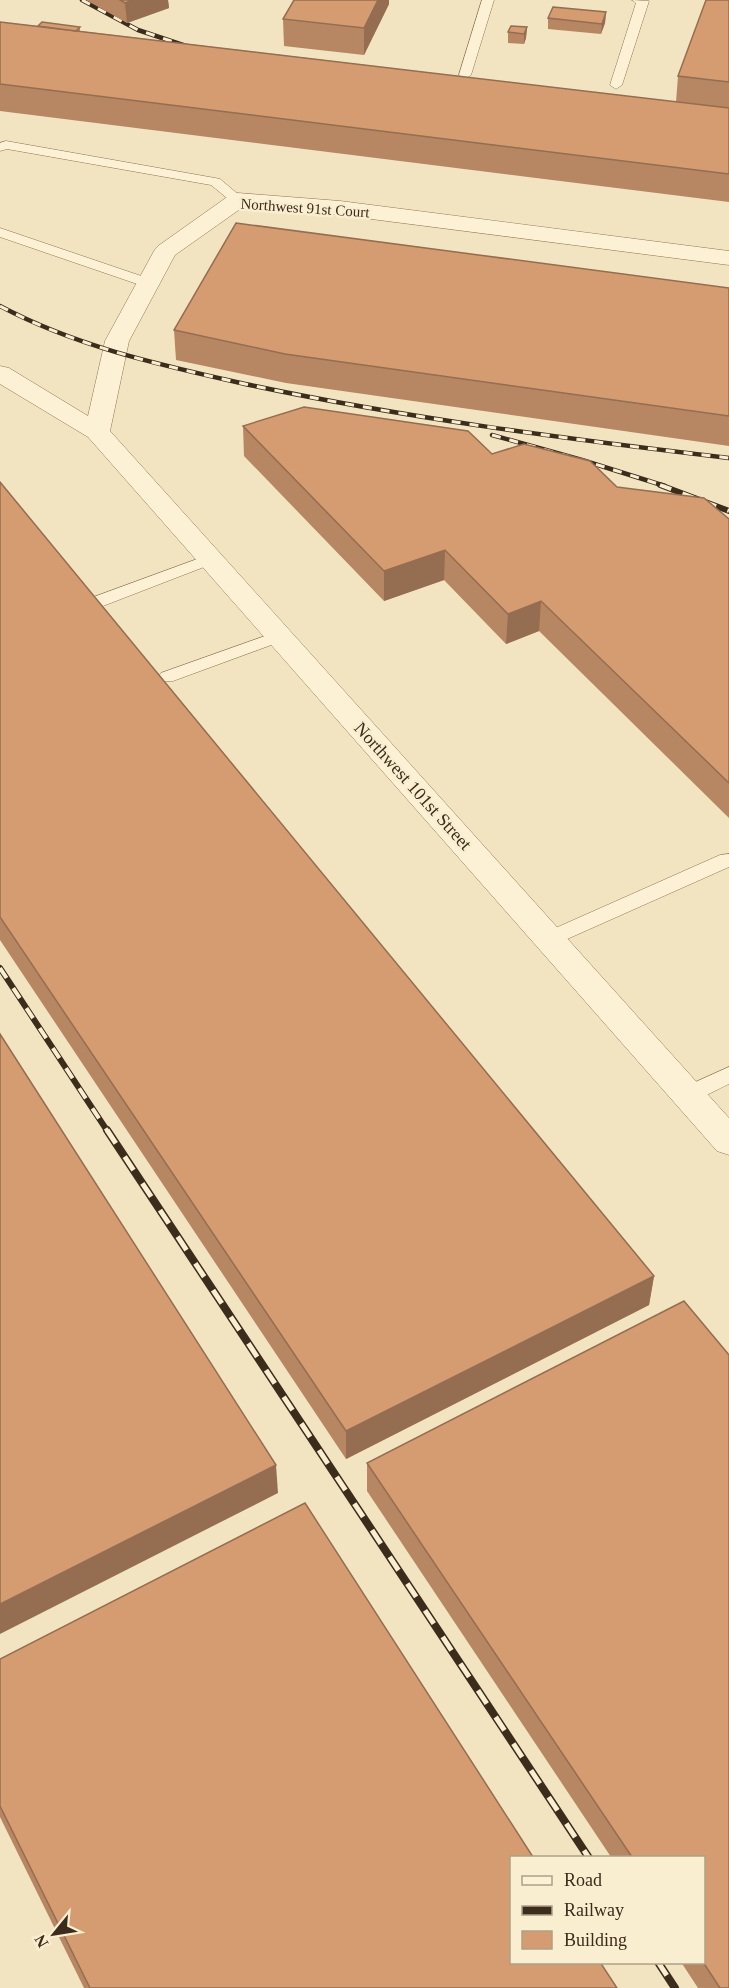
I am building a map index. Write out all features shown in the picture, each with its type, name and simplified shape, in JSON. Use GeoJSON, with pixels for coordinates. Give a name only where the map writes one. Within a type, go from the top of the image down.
{"type":"FeatureCollection","features":[{"type":"Feature","properties":{"kind":"street","name":"Northwest 91st Court"},"geometry":{"type":"LineString","coordinates":[[98,432],[117,341],[166,251],[238,200],[340,208],[729,258]]}},
{"type":"Feature","properties":{"kind":"street"},"geometry":{"type":"LineString","coordinates":[[0,373],[98,432]]}},
{"type":"Feature","properties":{"kind":"street","name":"Northwest 101st Street"},"geometry":{"type":"LineString","coordinates":[[98,432],[729,1140]]}},
{"type":"Feature","properties":{"kind":"lane"},"geometry":{"type":"LineString","coordinates":[[465,75],[488,0]]}},
{"type":"Feature","properties":{"kind":"lane"},"geometry":{"type":"LineString","coordinates":[[616,85],[643,1],[638,0]]}},
{"type":"Feature","properties":{"kind":"lane"},"geometry":{"type":"LineString","coordinates":[[0,147],[6,144],[215,182],[238,200]]}},
{"type":"Feature","properties":{"kind":"lane"},"geometry":{"type":"LineString","coordinates":[[0,232],[148,283]]}},
{"type":"Feature","properties":{"kind":"lane"},"geometry":{"type":"LineString","coordinates":[[97,602],[211,559]]}},
{"type":"Feature","properties":{"kind":"lane"},"geometry":{"type":"LineString","coordinates":[[167,677],[279,636]]}},
{"type":"Feature","properties":{"kind":"lane"},"geometry":{"type":"LineString","coordinates":[[549,939],[727,860]]}},
{"type":"Feature","properties":{"kind":"lane"},"geometry":{"type":"LineString","coordinates":[[687,1094],[729,1074]]}},
{"type":"Feature","properties":{"kind":"building"},"geometry":{"type":"Polygon","coordinates":[[[294,0],[378,0],[364,28],[283,19],[294,0]]]}},
{"type":"Feature","properties":{"kind":"building"},"geometry":{"type":"Polygon","coordinates":[[[706,0],[729,0],[729,82],[678,76],[706,0]]]}},
{"type":"Feature","properties":{"kind":"building"},"geometry":{"type":"Polygon","coordinates":[[[553,7],[606,12],[602,24],[548,18],[553,7]]]}},
{"type":"Feature","properties":{"kind":"building"},"geometry":{"type":"Polygon","coordinates":[[[0,22],[729,108],[729,174],[0,84],[0,22]]]}},
{"type":"Feature","properties":{"kind":"building"},"geometry":{"type":"Polygon","coordinates":[[[42,22],[80,27],[76,31],[38,26],[42,22]]]}},
{"type":"Feature","properties":{"kind":"building"},"geometry":{"type":"Polygon","coordinates":[[[511,26],[527,27],[524,34],[508,32],[511,26]]]}},
{"type":"Feature","properties":{"kind":"building"},"geometry":{"type":"Polygon","coordinates":[[[236,223],[729,288],[729,416],[285,354],[174,330],[236,223]]]}},
{"type":"Feature","properties":{"kind":"building"},"geometry":{"type":"Polygon","coordinates":[[[304,407],[468,431],[492,454],[524,444],[590,461],[617,487],[704,498],[729,519],[729,783],[541,601],[508,614],[445,550],[384,571],[243,426],[304,407]]]}},
{"type":"Feature","properties":{"kind":"building"},"geometry":{"type":"Polygon","coordinates":[[[0,482],[654,1276],[346,1431],[0,917],[0,482]]]}},
{"type":"Feature","properties":{"kind":"building"},"geometry":{"type":"Polygon","coordinates":[[[0,1034],[276,1465],[0,1604],[0,1034]]]}},
{"type":"Feature","properties":{"kind":"building"},"geometry":{"type":"Polygon","coordinates":[[[684,1301],[729,1355],[729,1988],[720,1988],[704,1964],[705,1856],[631,1856],[367,1463],[684,1301]]]}},
{"type":"Feature","properties":{"kind":"building"},"geometry":{"type":"Polygon","coordinates":[[[305,1503],[532,1856],[510,1856],[510,1964],[601,1964],[617,1988],[90,1988],[0,1806],[0,1659],[305,1503]]]}},
{"type":"Feature","properties":{"kind":"railway"},"geometry":{"type":"LineString","coordinates":[[82,0],[138,30],[189,47]]}},
{"type":"Feature","properties":{"kind":"railway"},"geometry":{"type":"LineString","coordinates":[[0,306],[89,344],[151,362],[245,384],[486,427],[729,458]]}},
{"type":"Feature","properties":{"kind":"railway"},"geometry":{"type":"LineString","coordinates":[[492,435],[665,486]]}},
{"type":"Feature","properties":{"kind":"railway"},"geometry":{"type":"LineString","coordinates":[[660,485],[729,511]]}},
{"type":"Feature","properties":{"kind":"railway"},"geometry":{"type":"LineString","coordinates":[[0,968],[108,1132]]}},
{"type":"Feature","properties":{"kind":"railway"},"geometry":{"type":"LineString","coordinates":[[107,1130],[588,1856]]}},
{"type":"Feature","properties":{"kind":"railway"},"geometry":{"type":"LineString","coordinates":[[659,1964],[675,1988]]}}]}
